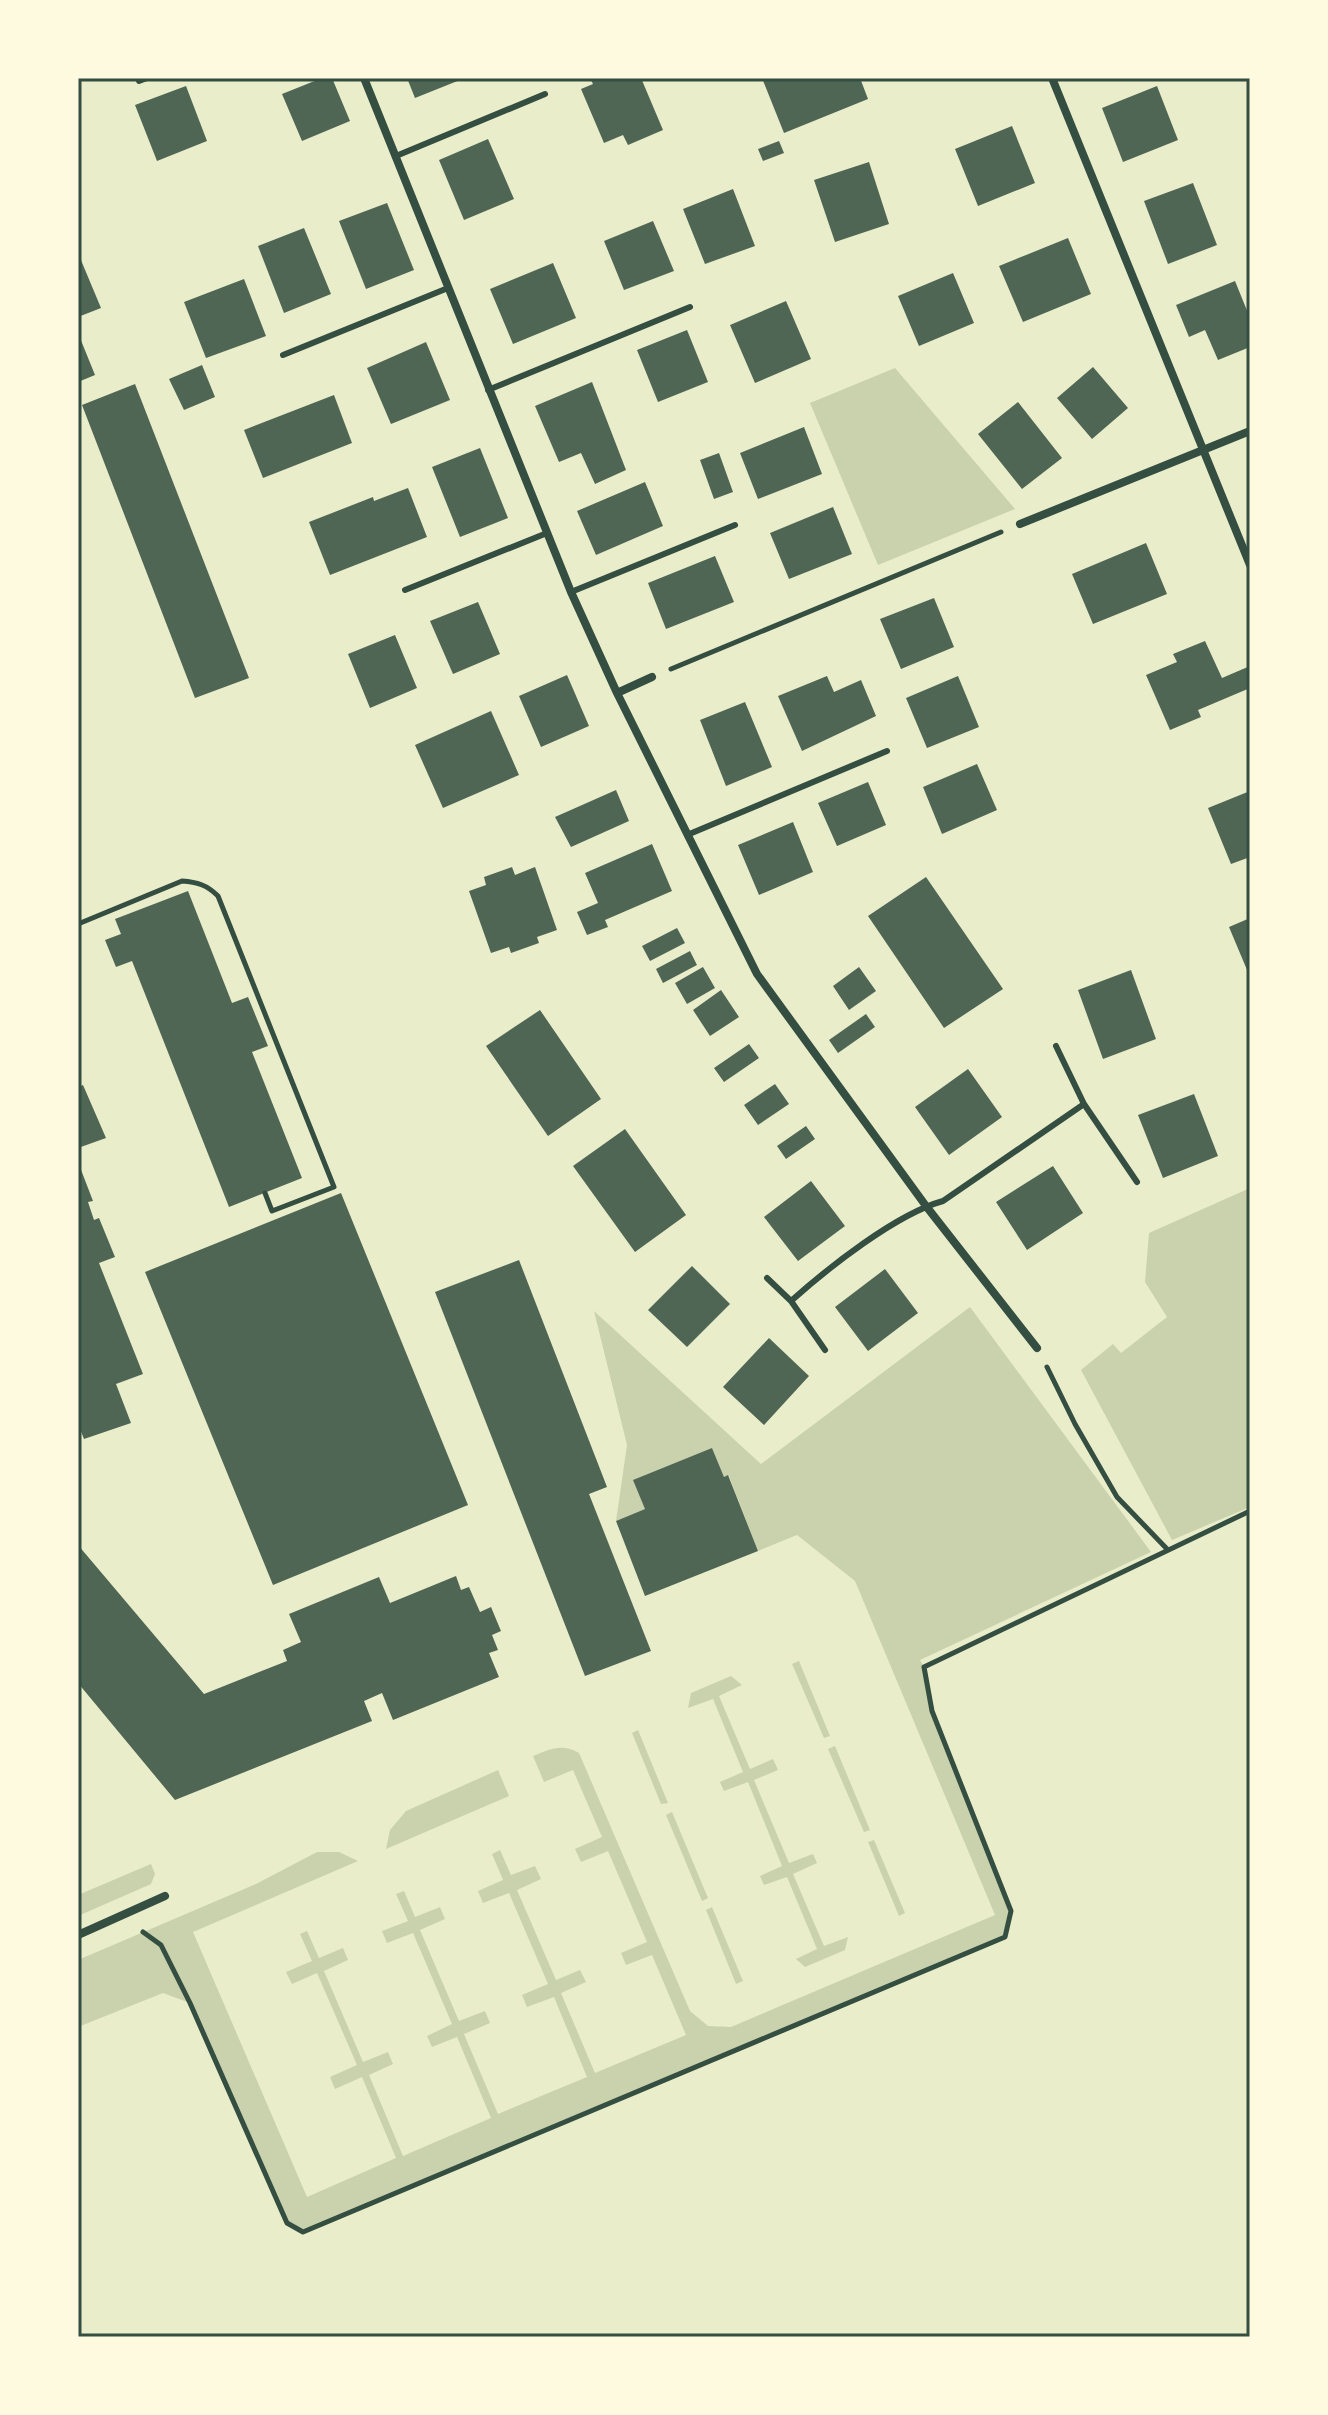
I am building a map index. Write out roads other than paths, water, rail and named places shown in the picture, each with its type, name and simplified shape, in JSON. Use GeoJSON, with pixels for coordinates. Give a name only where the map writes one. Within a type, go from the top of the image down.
{"type":"FeatureCollection","features":[{"type":"Feature","properties":{"kind":"street"},"geometry":{"type":"LineString","coordinates":[[364,78],[571,592],[617,693],[757,974],[926,1206],[1037,1348]]}},
{"type":"Feature","properties":{"kind":"street"},"geometry":{"type":"LineString","coordinates":[[1052,78],[1250,565]]}},
{"type":"Feature","properties":{"kind":"street"},"geometry":{"type":"LineString","coordinates":[[1020,524],[1250,431]]}},
{"type":"Feature","properties":{"kind":"street"},"geometry":{"type":"LineString","coordinates":[[617,693],[652,677]]}},
{"type":"Feature","properties":{"kind":"street"},"geometry":{"type":"LineString","coordinates":[[78,1935],[165,1896]]}},
{"type":"Feature","properties":{"kind":"lane"},"geometry":{"type":"LineString","coordinates":[[139,81],[147,78]]}},
{"type":"Feature","properties":{"kind":"lane"},"geometry":{"type":"LineString","coordinates":[[396,156],[545,94]]}},
{"type":"Feature","properties":{"kind":"lane"},"geometry":{"type":"LineString","coordinates":[[283,355],[448,288]]}},
{"type":"Feature","properties":{"kind":"lane"},"geometry":{"type":"LineString","coordinates":[[488,390],[690,307]]}},
{"type":"Feature","properties":{"kind":"lane"},"geometry":{"type":"LineString","coordinates":[[571,592],[735,525]]}},
{"type":"Feature","properties":{"kind":"lane"},"geometry":{"type":"LineString","coordinates":[[405,590],[547,533]]}},
{"type":"Feature","properties":{"kind":"lane"},"geometry":{"type":"LineString","coordinates":[[687,835],[887,751]]}},
{"type":"Feature","properties":{"kind":"lane"},"geometry":{"type":"LineString","coordinates":[[1056,1046],[1084,1104],[1137,1182]]}},
{"type":"Feature","properties":{"kind":"lane"},"geometry":{"type":"LineString","coordinates":[[791,1301],[901,1219],[943,1201],[1084,1104]]}},
{"type":"Feature","properties":{"kind":"lane"},"geometry":{"type":"LineString","coordinates":[[767,1278],[791,1301],[825,1350]]}}]}
